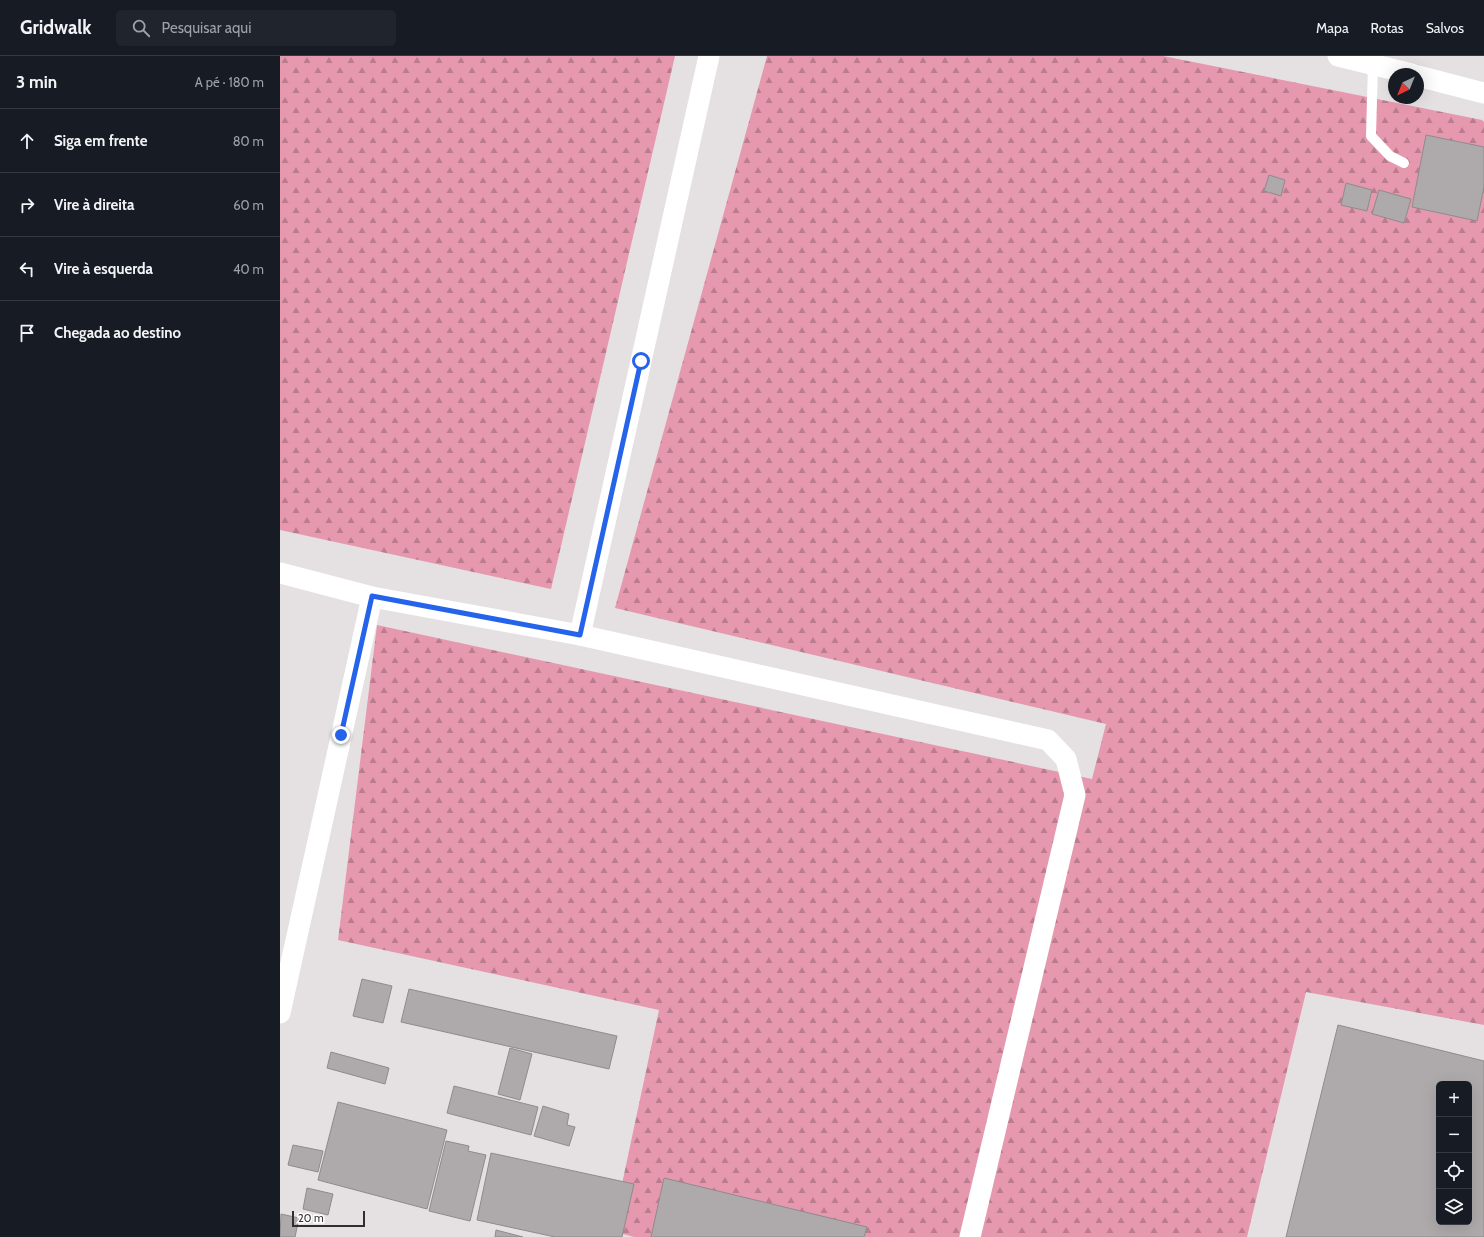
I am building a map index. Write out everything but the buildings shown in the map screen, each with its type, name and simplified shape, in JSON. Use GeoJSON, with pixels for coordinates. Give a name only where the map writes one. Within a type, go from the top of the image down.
{"type":"FeatureCollection","features":[{"type":"Feature","properties":{"kind":"street"},"geometry":{"type":"LineString","coordinates":[[580,635],[709,56]]}},
{"type":"Feature","properties":{"kind":"street"},"geometry":{"type":"LineString","coordinates":[[1338,56],[1389,68]]}},
{"type":"Feature","properties":{"kind":"street"},"geometry":{"type":"LineString","coordinates":[[1424,78],[1484,93]]}},
{"type":"Feature","properties":{"kind":"street"},"geometry":{"type":"LineString","coordinates":[[280,574],[372,596],[580,635],[1048,740],[1066,759],[1075,795],[970,1237]]}},
{"type":"Feature","properties":{"kind":"street"},"geometry":{"type":"LineString","coordinates":[[280,1013],[372,596]]}},
{"type":"Feature","properties":{"kind":"lane"},"geometry":{"type":"LineString","coordinates":[[1373,64],[1371,136],[1390,156],[1404,163]]}},
{"type":"Feature","properties":{"kind":"green space"},"geometry":{"type":"Polygon","coordinates":[[[280,56],[675,56],[551,589],[280,530],[280,56]]]}},
{"type":"Feature","properties":{"kind":"green space"},"geometry":{"type":"Polygon","coordinates":[[[767,56],[1163,56],[1388,101],[1388,104],[1402,104],[1482,120],[1484,122],[1484,1025],[1306,992],[1247,1237],[634,1237],[612,1231],[659,1010],[338,940],[377,625],[1092,779],[1106,724],[615,608],[767,56]]]}},
{"type":"Feature","properties":{"kind":"route"},"geometry":{"type":"LineString","coordinates":[[341,735],[372,596],[580,635],[641,361]]}}]}
